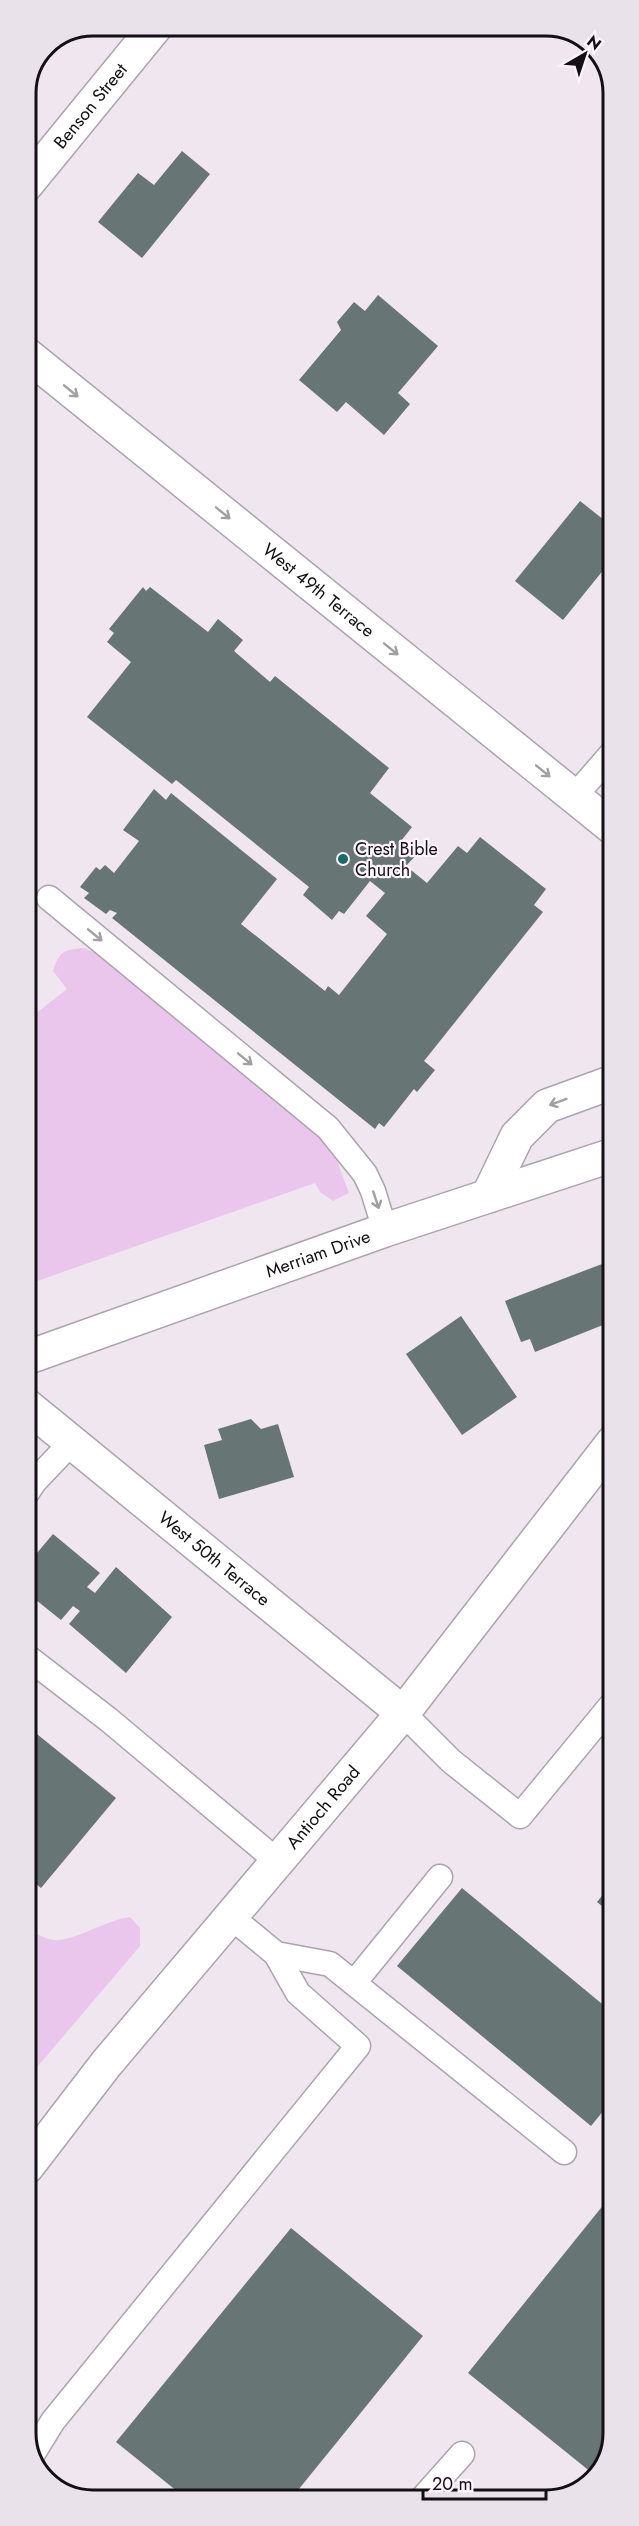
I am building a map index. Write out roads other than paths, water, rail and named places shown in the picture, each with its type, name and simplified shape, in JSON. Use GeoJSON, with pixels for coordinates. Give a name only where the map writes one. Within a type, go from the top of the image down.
{"type":"FeatureCollection","features":[{"type":"Feature","properties":{"kind":"street","name":"Benson Street"},"geometry":{"type":"LineString","coordinates":[[36,173],[148,36]]}},
{"type":"Feature","properties":{"kind":"street","name":"West 49th Terrace"},"geometry":{"type":"LineString","coordinates":[[36,362],[603,820]]}},
{"type":"Feature","properties":{"kind":"street"},"geometry":{"type":"LineString","coordinates":[[488,1196],[517,1136],[547,1106],[603,1086]]}},
{"type":"Feature","properties":{"kind":"street","name":"Merriam Drive"},"geometry":{"type":"LineString","coordinates":[[36,1354],[385,1230],[603,1158]]}},
{"type":"Feature","properties":{"kind":"street","name":"West 50th Terrace"},"geometry":{"type":"LineString","coordinates":[[36,1413],[403,1713]]}},
{"type":"Feature","properties":{"kind":"street","name":"Antioch Road"},"geometry":{"type":"LineString","coordinates":[[36,2155],[106,2064],[403,1713],[603,1455]]}},
{"type":"Feature","properties":{"kind":"lane"},"geometry":{"type":"LineString","coordinates":[[574,797],[603,764]]}},
{"type":"Feature","properties":{"kind":"lane"},"geometry":{"type":"LineString","coordinates":[[49,898],[328,1128],[365,1174],[373,1191],[385,1230]]}},
{"type":"Feature","properties":{"kind":"lane"},"geometry":{"type":"LineString","coordinates":[[36,1480],[72,1442]]}},
{"type":"Feature","properties":{"kind":"lane"},"geometry":{"type":"LineString","coordinates":[[36,1664],[109,1720],[277,1861]]}},
{"type":"Feature","properties":{"kind":"lane"},"geometry":{"type":"LineString","coordinates":[[403,1713],[452,1761],[520,1816],[603,1715]]}},
{"type":"Feature","properties":{"kind":"lane"},"geometry":{"type":"LineString","coordinates":[[354,1983],[440,1877]]}},
{"type":"Feature","properties":{"kind":"lane"},"geometry":{"type":"LineString","coordinates":[[38,2447],[53,2421],[358,2046],[298,1993],[276,1954],[230,1916]]}},
{"type":"Feature","properties":{"kind":"lane"},"geometry":{"type":"LineString","coordinates":[[276,1954],[330,1964],[564,2152]]}},
{"type":"Feature","properties":{"kind":"lane"},"geometry":{"type":"LineString","coordinates":[[430,2490],[462,2454]]}},
{"type":"Feature","properties":{"kind":"place","name":"Crest Bible Church"},"geometry":{"type":"Point","coordinates":[343,859]}}]}
